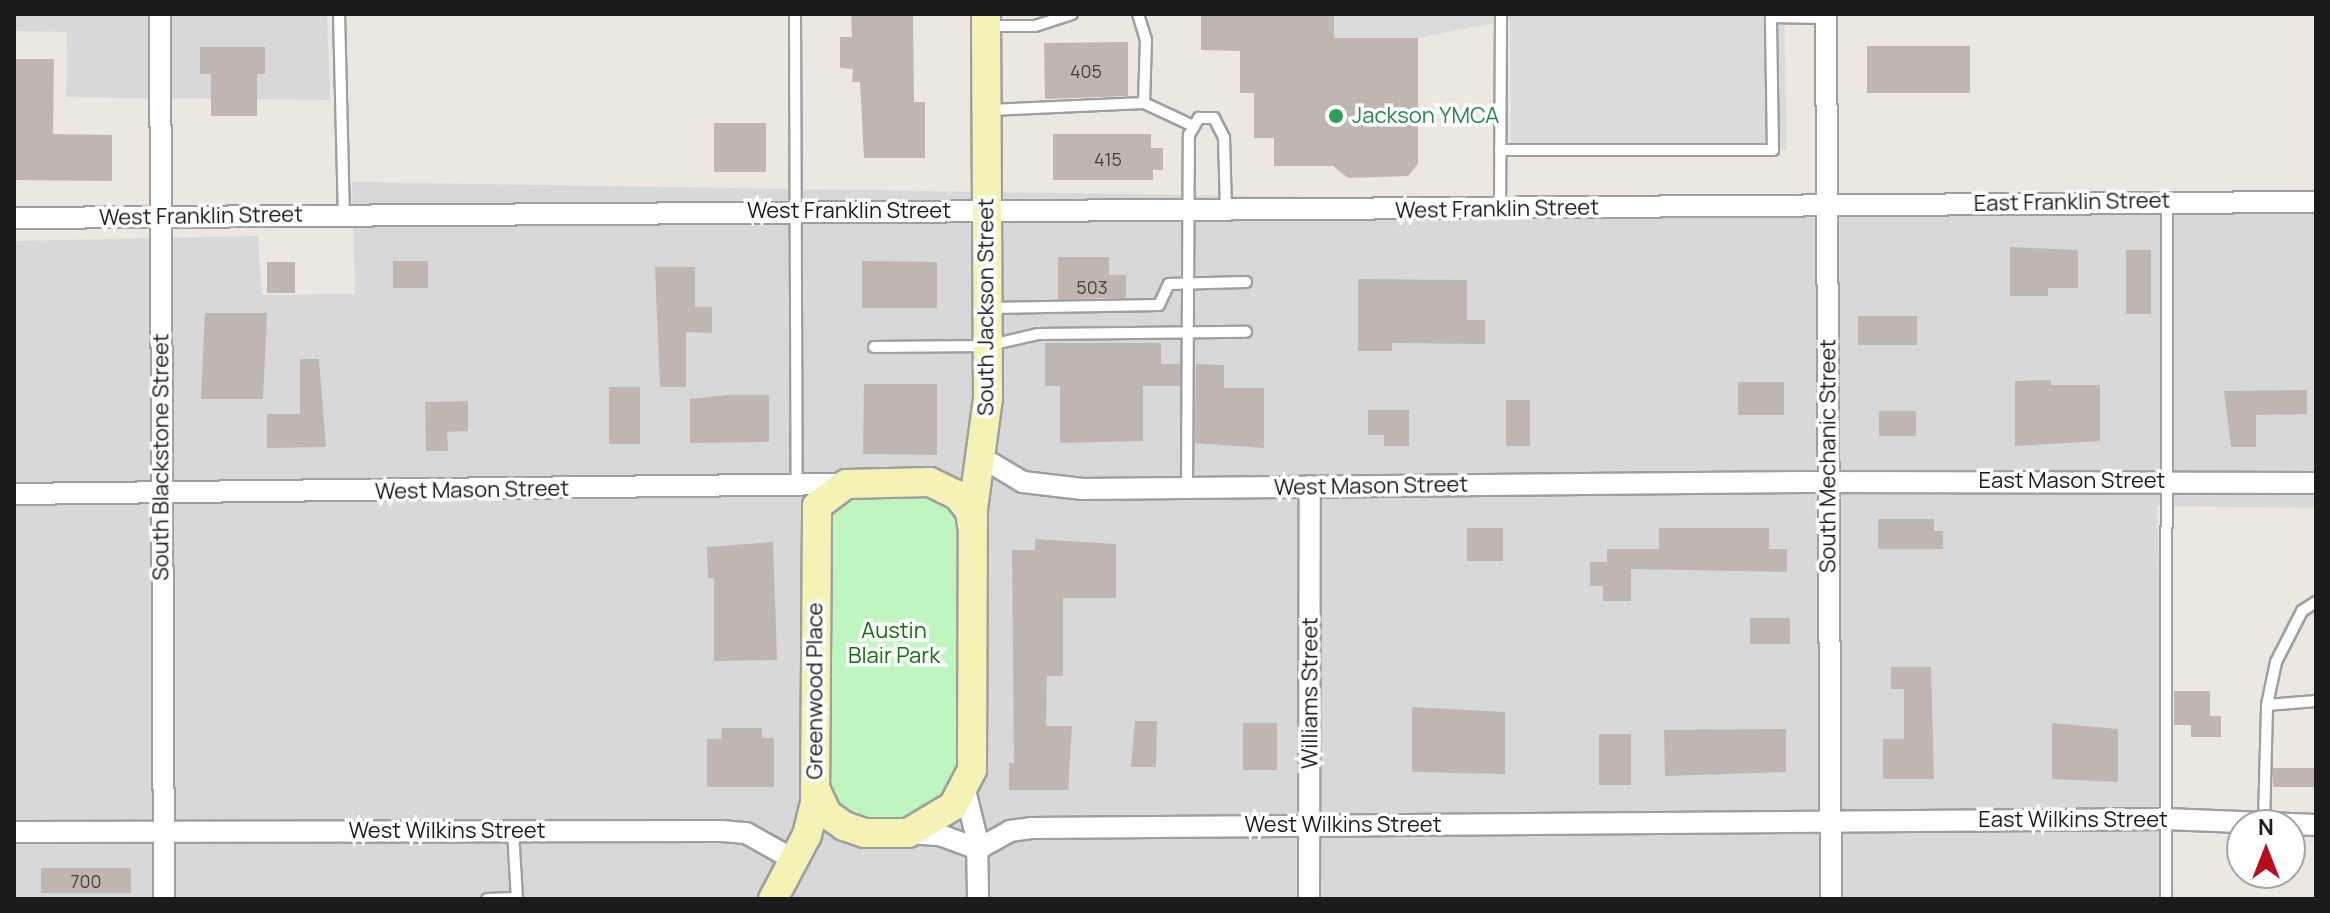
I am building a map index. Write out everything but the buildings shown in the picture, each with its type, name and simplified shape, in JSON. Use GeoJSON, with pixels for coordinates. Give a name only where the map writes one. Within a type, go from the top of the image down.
{"type":"FeatureCollection","features":[{"type":"Feature","properties":{"kind":"street","name":"South Blackstone Street"},"geometry":{"type":"LineString","coordinates":[[160,14],[164,899]]}},
{"type":"Feature","properties":{"kind":"street","name":"South Mechanic Street"},"geometry":{"type":"LineString","coordinates":[[1826,16],[1831,899]]}},
{"type":"Feature","properties":{"kind":"street","name":"South Jackson Street"},"geometry":{"type":"LineString","coordinates":[[978,899],[978,849],[965,790],[974,757],[972,526],[988,398],[986,20]]}},
{"type":"Feature","properties":{"kind":"street","name":"East Franklin Street"},"geometry":{"type":"LineString","coordinates":[[1828,205],[2316,202]]}},
{"type":"Feature","properties":{"kind":"street","name":"West Franklin Street"},"geometry":{"type":"LineString","coordinates":[[14,218],[1828,205]]}},
{"type":"Feature","properties":{"kind":"street","name":"West Mason Street"},"geometry":{"type":"LineString","coordinates":[[14,494],[790,487],[930,482],[962,474],[981,457],[1010,477],[1046,487],[1828,482]]}},
{"type":"Feature","properties":{"kind":"street"},"geometry":{"type":"LineString","coordinates":[[930,482],[957,495],[970,511],[972,526]]}},
{"type":"Feature","properties":{"kind":"street","name":"East Mason Street"},"geometry":{"type":"LineString","coordinates":[[1828,482],[2316,483]]}},
{"type":"Feature","properties":{"kind":"street"},"geometry":{"type":"LineString","coordinates":[[814,517],[821,500],[846,484]]}},
{"type":"Feature","properties":{"kind":"street","name":"Williams Street"},"geometry":{"type":"LineString","coordinates":[[1309,899],[1310,486]]}},
{"type":"Feature","properties":{"kind":"street"},"geometry":{"type":"LineString","coordinates":[[790,487],[814,517]]}},
{"type":"Feature","properties":{"kind":"street","name":"Greenwood Place"},"geometry":{"type":"LineString","coordinates":[[796,861],[811,824],[815,788],[814,517]]}},
{"type":"Feature","properties":{"kind":"street"},"geometry":{"type":"LineString","coordinates":[[815,788],[827,814],[864,833]]}},
{"type":"Feature","properties":{"kind":"street"},"geometry":{"type":"LineString","coordinates":[[908,833],[944,815],[965,790]]}},
{"type":"Feature","properties":{"kind":"street","name":"East Wilkins Street"},"geometry":{"type":"LineString","coordinates":[[1830,821],[2226,821]]}},
{"type":"Feature","properties":{"kind":"street","name":"West Wilkins Street"},"geometry":{"type":"LineString","coordinates":[[978,849],[1010,831],[1031,828],[1830,821]]}},
{"type":"Feature","properties":{"kind":"street","name":"West Wilkins Street"},"geometry":{"type":"LineString","coordinates":[[14,832],[737,831],[796,861]]}},
{"type":"Feature","properties":{"kind":"street"},"geometry":{"type":"LineString","coordinates":[[773,899],[796,861],[825,839],[864,833],[940,835],[978,849]]}},
{"type":"Feature","properties":{"kind":"lane"},"geometry":{"type":"LineString","coordinates":[[339,14],[344,214]]}},
{"type":"Feature","properties":{"kind":"lane"},"geometry":{"type":"LineString","coordinates":[[790,487],[797,213],[795,14]]}},
{"type":"Feature","properties":{"kind":"lane"},"geometry":{"type":"LineString","coordinates":[[986,20],[1035,26],[1072,14]]}},
{"type":"Feature","properties":{"kind":"lane"},"geometry":{"type":"LineString","coordinates":[[1138,14],[1146,40],[1144,103]]}},
{"type":"Feature","properties":{"kind":"lane"},"geometry":{"type":"LineString","coordinates":[[1500,209],[1501,14]]}},
{"type":"Feature","properties":{"kind":"lane"},"geometry":{"type":"LineString","coordinates":[[1500,150],[1773,150],[1771,15],[1826,16]]}},
{"type":"Feature","properties":{"kind":"lane"},"geometry":{"type":"LineString","coordinates":[[986,110],[1144,103],[1191,125]]}},
{"type":"Feature","properties":{"kind":"lane"},"geometry":{"type":"LineString","coordinates":[[1187,488],[1191,125],[1199,118],[1219,124],[1226,211]]}},
{"type":"Feature","properties":{"kind":"lane"},"geometry":{"type":"LineString","coordinates":[[2166,899],[2167,201]]}},
{"type":"Feature","properties":{"kind":"lane"},"geometry":{"type":"LineString","coordinates":[[986,308],[1159,305],[1169,284],[1246,282]]}},
{"type":"Feature","properties":{"kind":"lane"},"geometry":{"type":"LineString","coordinates":[[874,347],[986,346],[1038,334],[1246,332]]}},
{"type":"Feature","properties":{"kind":"lane"},"geometry":{"type":"LineString","coordinates":[[2264,809],[2267,705],[2276,662],[2302,611],[2316,602]]}},
{"type":"Feature","properties":{"kind":"lane"},"geometry":{"type":"LineString","coordinates":[[2267,705],[2316,701]]}},
{"type":"Feature","properties":{"kind":"lane"},"geometry":{"type":"LineString","coordinates":[[487,899],[517,899],[513,831]]}},
{"type":"Feature","properties":{"kind":"shaded area"},"geometry":{"type":"Polygon","coordinates":[[[14,14],[327,14],[330,100],[66,97],[67,32],[14,31],[14,14]]]}},
{"type":"Feature","properties":{"kind":"shaded area"},"geometry":{"type":"Polygon","coordinates":[[[1334,14],[1784,14],[1787,149],[1511,153],[1510,20],[1418,38],[1334,38],[1334,14]]]}},
{"type":"Feature","properties":{"kind":"shaded area"},"geometry":{"type":"Polygon","coordinates":[[[352,182],[1828,205],[2316,202],[2316,508],[2157,506],[2165,795],[2174,899],[14,899],[14,241],[258,236],[262,295],[355,294],[352,182]]]}},
{"type":"Feature","properties":{"kind":"green space","name":"Austin Blair Park"},"geometry":{"type":"Polygon","coordinates":[[[930,482],[957,495],[974,757],[922,828],[827,814],[821,500],[930,482]]]}},
{"type":"Feature","properties":{"kind":"place","name":"Jackson YMCA"},"geometry":{"type":"Point","coordinates":[1336,116]}}]}
